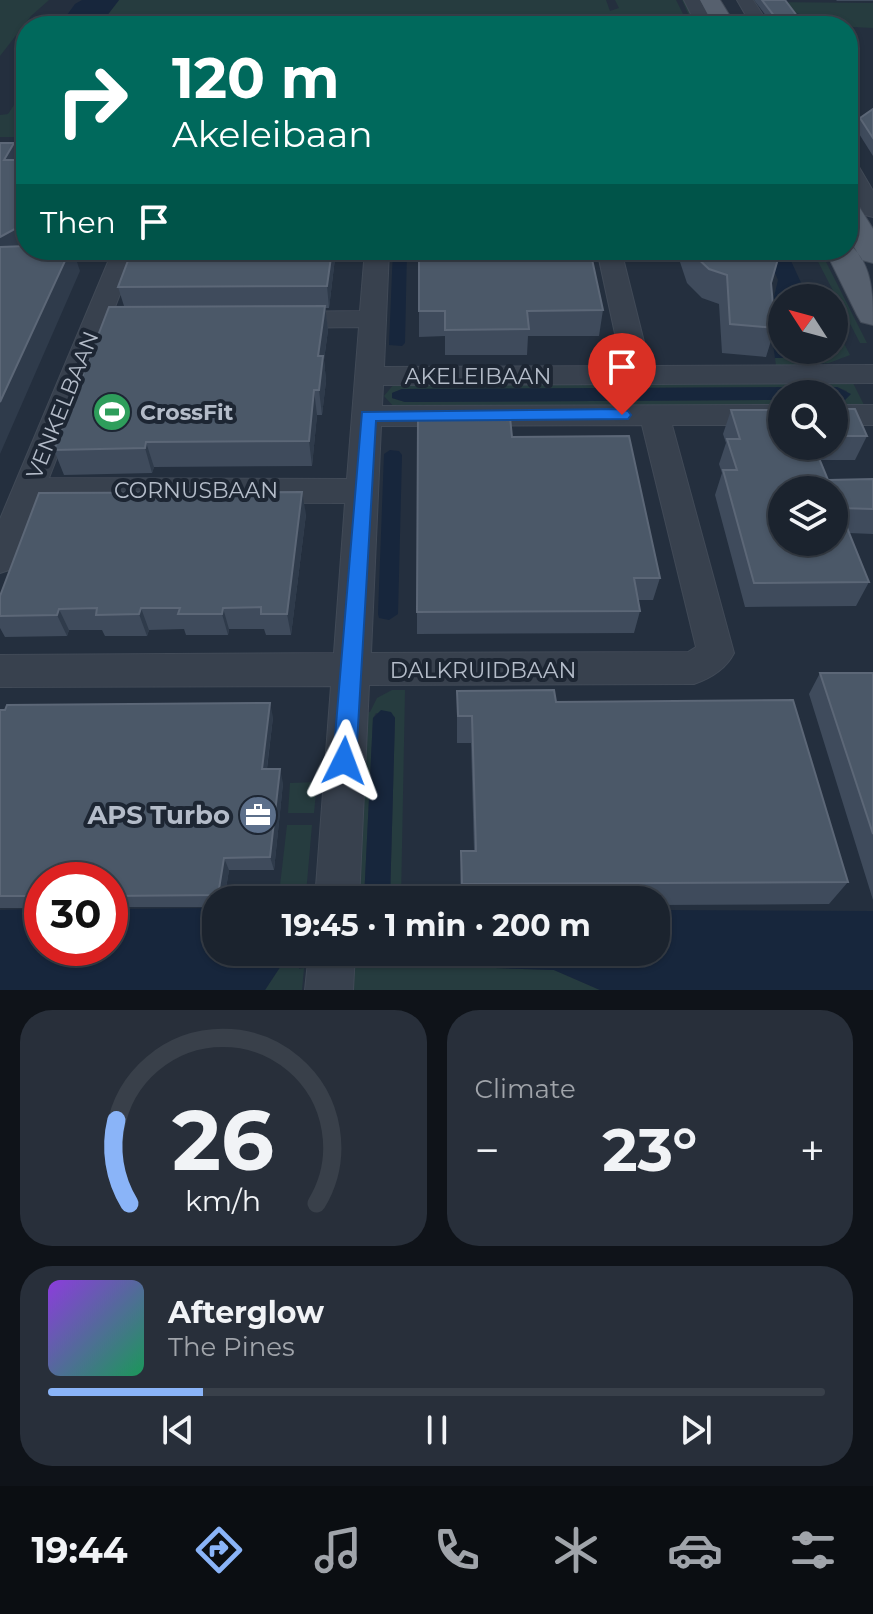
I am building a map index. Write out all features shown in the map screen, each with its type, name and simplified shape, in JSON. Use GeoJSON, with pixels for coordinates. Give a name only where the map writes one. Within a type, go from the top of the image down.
{"type":"FeatureCollection","features":[{"type":"Feature","properties":{"kind":"main road"},"geometry":{"type":"LineString","coordinates":[[858,228],[873,254]]}},
{"type":"Feature","properties":{"kind":"main road"},"geometry":{"type":"LineString","coordinates":[[845,260],[873,315]]}},
{"type":"Feature","properties":{"kind":"street"},"geometry":{"type":"LineString","coordinates":[[692,0],[711,16]]}},
{"type":"Feature","properties":{"kind":"street"},"geometry":{"type":"LineString","coordinates":[[858,184],[873,210]]}},
{"type":"Feature","properties":{"kind":"street","name":"VENKELBAAN"},"geometry":{"type":"LineString","coordinates":[[0,560],[121,260]]}},
{"type":"Feature","properties":{"kind":"street"},"geometry":{"type":"LineString","coordinates":[[337,886],[377,260]]}},
{"type":"Feature","properties":{"kind":"street"},"geometry":{"type":"LineString","coordinates":[[611,260],[638,375]]}},
{"type":"Feature","properties":{"kind":"street"},"geometry":{"type":"LineString","coordinates":[[266,320],[374,319]]}},
{"type":"Feature","properties":{"kind":"street"},"geometry":{"type":"LineString","coordinates":[[97,320],[128,320]]}},
{"type":"Feature","properties":{"kind":"street","name":"AKELEIBAAN"},"geometry":{"type":"LineString","coordinates":[[371,376],[873,374]]}},
{"type":"Feature","properties":{"kind":"street","name":"DALKRUIDBAAN"},"geometry":{"type":"LineString","coordinates":[[0,671],[694,668],[716,653],[654,415]]}},
{"type":"Feature","properties":{"kind":"street","name":"AKELEIBAAN"},"geometry":{"type":"LineString","coordinates":[[368,416],[768,415]]}},
{"type":"Feature","properties":{"kind":"street"},"geometry":{"type":"LineString","coordinates":[[848,415],[873,415]]}},
{"type":"Feature","properties":{"kind":"street","name":"CORNUSBAAN"},"geometry":{"type":"LineString","coordinates":[[28,490],[364,491]]}},
{"type":"Feature","properties":{"kind":"green space"},"geometry":{"type":"Polygon","coordinates":[[[0,0],[49,0],[31,16],[16,16],[16,35],[0,56],[0,0]]]}},
{"type":"Feature","properties":{"kind":"green space"},"geometry":{"type":"Polygon","coordinates":[[[119,0],[606,0],[610,11],[619,8],[615,0],[676,0],[684,16],[621,15],[627,16],[107,16],[119,0]]]}},
{"type":"Feature","properties":{"kind":"green space"},"geometry":{"type":"Polygon","coordinates":[[[682,0],[688,0],[696,16],[689,16],[682,0]]]}},
{"type":"Feature","properties":{"kind":"green space"},"geometry":{"type":"Polygon","coordinates":[[[766,2],[873,3],[873,28],[858,27],[858,16],[805,16],[766,2]]]}},
{"type":"Feature","properties":{"kind":"green space"},"geometry":{"type":"Polygon","coordinates":[[[14,105],[16,137],[0,137],[0,115],[8,114],[14,105]]]}},
{"type":"Feature","properties":{"kind":"green space"},"geometry":{"type":"Polygon","coordinates":[[[817,260],[825,260],[837,284],[830,284],[817,260]]]}},
{"type":"Feature","properties":{"kind":"green space"},"geometry":{"type":"Polygon","coordinates":[[[848,305],[867,343],[860,343],[848,320],[848,305]]]}},
{"type":"Feature","properties":{"kind":"green space"},"geometry":{"type":"Polygon","coordinates":[[[821,379],[829,380],[768,380],[768,387],[402,389],[392,393],[392,398],[405,402],[768,400],[768,408],[395,408],[384,396],[394,384],[821,379]]]}},
{"type":"Feature","properties":{"kind":"green space"},"geometry":{"type":"Polygon","coordinates":[[[848,382],[853,383],[865,407],[848,407],[848,382]]]}},
{"type":"Feature","properties":{"kind":"green space"},"geometry":{"type":"Polygon","coordinates":[[[392,690],[405,690],[401,886],[390,886],[395,717],[376,713],[373,718],[365,886],[355,886],[362,713],[370,712],[377,698],[392,690]]]}},
{"type":"Feature","properties":{"kind":"green space"},"geometry":{"type":"Polygon","coordinates":[[[317,782],[314,813],[288,813],[290,783],[317,782]]]}},
{"type":"Feature","properties":{"kind":"green space"},"geometry":{"type":"Polygon","coordinates":[[[287,825],[312,825],[307,886],[280,886],[287,825]]]}},
{"type":"Feature","properties":{"kind":"green space"},"geometry":{"type":"Polygon","coordinates":[[[281,966],[304,968],[302,990],[265,990],[281,966]]]}},
{"type":"Feature","properties":{"kind":"green space"},"geometry":{"type":"Polygon","coordinates":[[[352,966],[554,970],[600,990],[353,990],[352,966]]]}},
{"type":"Feature","properties":{"kind":"water"},"geometry":{"type":"Polygon","coordinates":[[[82,0],[119,0],[107,16],[66,16],[82,0]]]}},
{"type":"Feature","properties":{"kind":"water"},"geometry":{"type":"Polygon","coordinates":[[[393,260],[407,260],[405,343],[402,346],[389,345],[393,260]]]}},
{"type":"Feature","properties":{"kind":"water"},"geometry":{"type":"Polygon","coordinates":[[[769,260],[791,260],[802,284],[777,284],[769,260]]]}},
{"type":"Feature","properties":{"kind":"water"},"geometry":{"type":"Polygon","coordinates":[[[768,387],[768,400],[405,402],[392,398],[392,393],[402,389],[768,387]]]}},
{"type":"Feature","properties":{"kind":"water"},"geometry":{"type":"Polygon","coordinates":[[[390,450],[399,451],[402,455],[398,614],[389,620],[379,618],[378,614],[384,454],[390,450]]]}},
{"type":"Feature","properties":{"kind":"water"},"geometry":{"type":"Polygon","coordinates":[[[381,710],[391,712],[395,718],[390,886],[365,886],[373,718],[381,710]]]}},
{"type":"Feature","properties":{"kind":"water"},"geometry":{"type":"Polygon","coordinates":[[[202,908],[202,966],[281,966],[265,990],[0,990],[0,910],[24,909],[24,966],[128,966],[128,909],[202,908]]]}},
{"type":"Feature","properties":{"kind":"water"},"geometry":{"type":"Polygon","coordinates":[[[670,910],[873,911],[873,990],[600,990],[554,970],[438,966],[670,966],[670,910]]]}},
{"type":"Feature","properties":{"kind":"building"},"geometry":{"type":"Polygon","coordinates":[[[762,0],[785,0],[797,16],[774,16],[762,0]]]}},
{"type":"Feature","properties":{"kind":"building"},"geometry":{"type":"Polygon","coordinates":[[[873,109],[873,138],[860,118],[873,109]]]}},
{"type":"Feature","properties":{"kind":"building"},"geometry":{"type":"Polygon","coordinates":[[[0,143],[14,143],[4,160],[16,160],[16,228],[0,237],[0,143]]]}},
{"type":"Feature","properties":{"kind":"building"},"geometry":{"type":"Polygon","coordinates":[[[16,246],[16,260],[65,260],[0,402],[0,247],[16,246]]]}},
{"type":"Feature","properties":{"kind":"building"},"geometry":{"type":"Polygon","coordinates":[[[128,260],[331,260],[327,286],[118,287],[128,260]]]}},
{"type":"Feature","properties":{"kind":"building"},"geometry":{"type":"Polygon","coordinates":[[[419,260],[592,260],[603,310],[527,311],[529,329],[445,330],[445,311],[419,311],[419,260]]]}},
{"type":"Feature","properties":{"kind":"building"},"geometry":{"type":"Polygon","coordinates":[[[699,260],[778,260],[771,284],[768,284],[768,327],[730,324],[727,275],[709,269],[699,260]]]}},
{"type":"Feature","properties":{"kind":"building"},"geometry":{"type":"Polygon","coordinates":[[[325,306],[318,356],[323,356],[319,390],[314,390],[309,441],[146,442],[145,448],[54,450],[109,307],[325,306]]]}},
{"type":"Feature","properties":{"kind":"building"},"geometry":{"type":"Polygon","coordinates":[[[848,409],[855,409],[867,436],[848,436],[848,409]]]}},
{"type":"Feature","properties":{"kind":"building"},"geometry":{"type":"Polygon","coordinates":[[[731,410],[768,410],[768,460],[820,460],[826,476],[768,476],[768,556],[848,556],[848,530],[869,582],[754,583],[723,470],[737,470],[727,439],[740,439],[731,410]]]}},
{"type":"Feature","properties":{"kind":"building"},"geometry":{"type":"Polygon","coordinates":[[[510,417],[512,437],[629,436],[660,578],[634,578],[640,611],[417,612],[418,418],[510,417]]]}},
{"type":"Feature","properties":{"kind":"building"},"geometry":{"type":"Polygon","coordinates":[[[873,479],[873,509],[848,508],[848,480],[873,479]]]}},
{"type":"Feature","properties":{"kind":"building"},"geometry":{"type":"Polygon","coordinates":[[[302,492],[287,614],[261,614],[261,607],[223,608],[222,614],[178,614],[180,608],[141,608],[139,614],[96,615],[97,608],[59,609],[57,615],[0,616],[0,596],[39,493],[302,492]]]}},
{"type":"Feature","properties":{"kind":"building"},"geometry":{"type":"Polygon","coordinates":[[[820,673],[873,673],[873,834],[820,673]]]}},
{"type":"Feature","properties":{"kind":"building"},"geometry":{"type":"Polygon","coordinates":[[[554,690],[556,702],[793,700],[848,882],[462,884],[461,851],[476,851],[472,716],[458,716],[457,691],[554,690]]]}},
{"type":"Feature","properties":{"kind":"building"},"geometry":{"type":"Polygon","coordinates":[[[270,703],[262,769],[280,769],[270,857],[224,858],[219,886],[202,886],[202,895],[128,896],[128,862],[24,862],[24,896],[0,896],[0,710],[5,710],[7,705],[270,703]]]}},
{"type":"Feature","properties":{"kind":"place","name":"CrossFit"},"geometry":{"type":"Point","coordinates":[112,412]}},
{"type":"Feature","properties":{"kind":"place","name":"APS Turbo"},"geometry":{"type":"Point","coordinates":[258,815]}},
{"type":"Feature","properties":{"kind":"route"},"geometry":{"type":"LineString","coordinates":[[344,761],[368,416],[622,415]]}}]}
